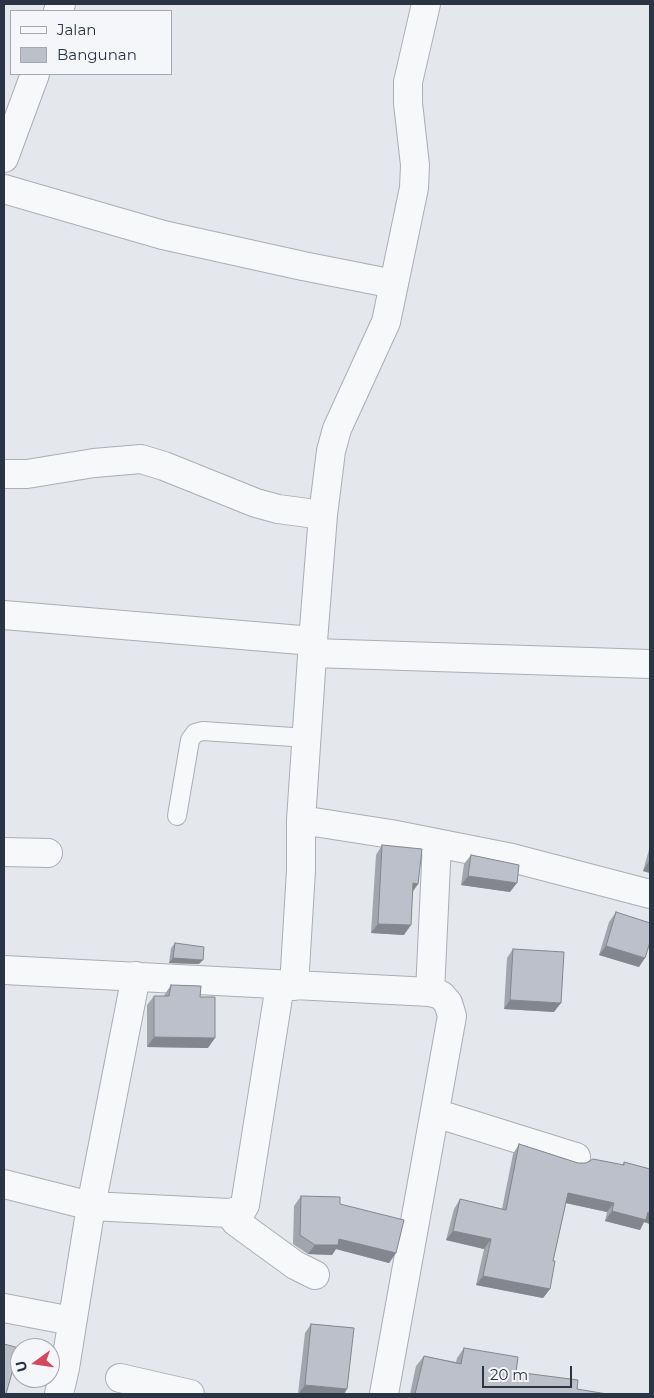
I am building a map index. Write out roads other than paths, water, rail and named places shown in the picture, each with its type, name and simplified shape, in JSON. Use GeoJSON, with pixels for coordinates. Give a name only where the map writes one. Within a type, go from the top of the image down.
{"type":"FeatureCollection","features":[{"type":"Feature","properties":{"kind":"street"},"geometry":{"type":"LineString","coordinates":[[4,1184],[91,1206],[229,1213],[242,1210],[245,1205],[287,985],[301,870],[301,820],[313,647],[323,516],[331,451],[337,429],[386,322],[414,188],[415,165],[408,103],[408,82],[426,4]]}},
{"type":"Feature","properties":{"kind":"street"},"geometry":{"type":"LineString","coordinates":[[4,158],[35,75]]}},
{"type":"Feature","properties":{"kind":"street"},"geometry":{"type":"LineString","coordinates":[[4,189],[163,235],[394,284]]}},
{"type":"Feature","properties":{"kind":"street"},"geometry":{"type":"LineString","coordinates":[[4,476],[140,458],[256,503],[278,509],[323,516]]}},
{"type":"Feature","properties":{"kind":"street"},"geometry":{"type":"LineString","coordinates":[[4,615],[313,647],[650,664]]}},
{"type":"Feature","properties":{"kind":"street"},"geometry":{"type":"LineString","coordinates":[[301,820],[390,834],[512,858],[650,894]]}},
{"type":"Feature","properties":{"kind":"street"},"geometry":{"type":"LineString","coordinates":[[430,992],[437,843]]}},
{"type":"Feature","properties":{"kind":"street"},"geometry":{"type":"LineString","coordinates":[[4,852],[48,854]]}},
{"type":"Feature","properties":{"kind":"street"},"geometry":{"type":"LineString","coordinates":[[4,970],[430,992],[441,995],[448,1003],[452,1016],[384,1394]]}},
{"type":"Feature","properties":{"kind":"street"},"geometry":{"type":"LineString","coordinates":[[59,1394],[65,1368],[91,1206],[136,976]]}},
{"type":"Feature","properties":{"kind":"street"},"geometry":{"type":"LineString","coordinates":[[435,1113],[576,1157]]}},
{"type":"Feature","properties":{"kind":"street"},"geometry":{"type":"LineString","coordinates":[[229,1213],[236,1222],[295,1265],[315,1275]]}},
{"type":"Feature","properties":{"kind":"street"},"geometry":{"type":"LineString","coordinates":[[4,1308],[72,1321]]}},
{"type":"Feature","properties":{"kind":"street"},"geometry":{"type":"LineString","coordinates":[[120,1378],[190,1394]]}},
{"type":"Feature","properties":{"kind":"lane"},"geometry":{"type":"LineString","coordinates":[[177,816],[190,740],[195,733],[203,731],[307,738]]}}]}
